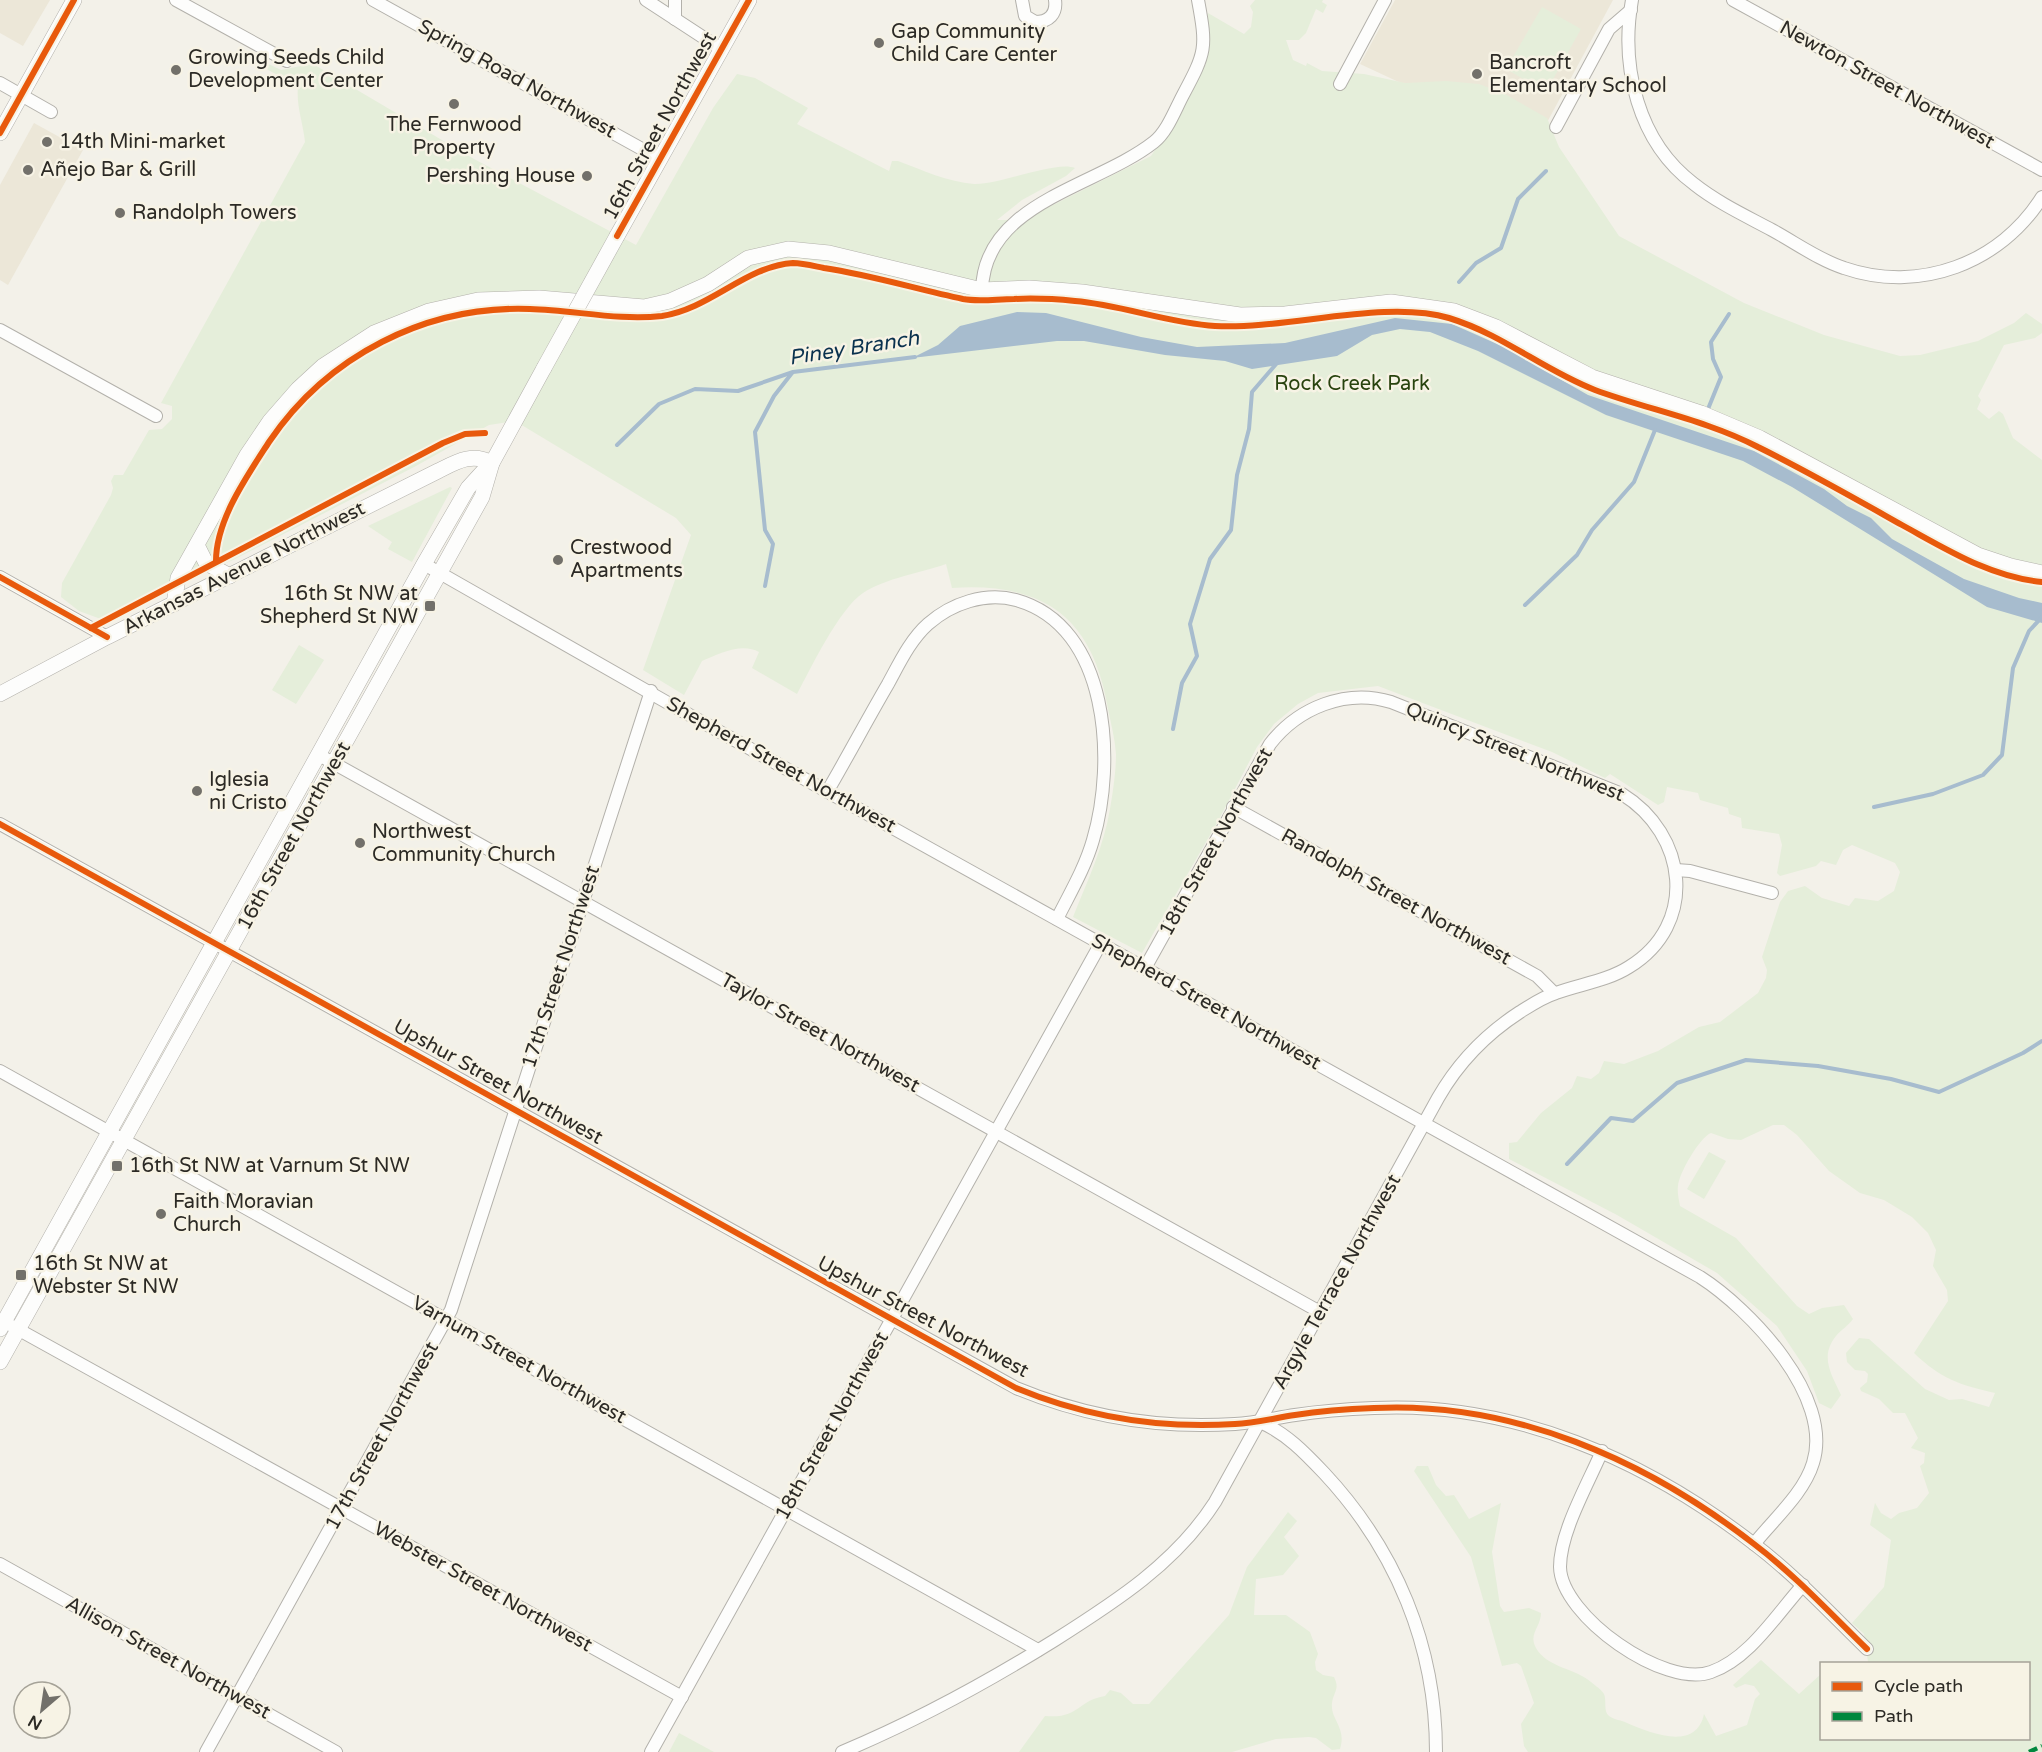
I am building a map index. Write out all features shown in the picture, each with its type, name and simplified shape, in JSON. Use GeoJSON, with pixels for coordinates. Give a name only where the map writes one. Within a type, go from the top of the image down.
{"type":"FeatureCollection","features":[{"type":"Feature","properties":{"kind":"main road"},"geometry":{"type":"LineString","coordinates":[[0,133],[74,0]]}},
{"type":"Feature","properties":{"kind":"main road","name":"16th Street Northwest"},"geometry":{"type":"LineString","coordinates":[[0,1362],[482,497],[492,463],[749,0]]}},
{"type":"Feature","properties":{"kind":"main road"},"geometry":{"type":"LineString","coordinates":[[174,604],[176,583],[253,445],[290,397],[342,353],[374,333],[416,315],[465,302],[515,298],[644,307],[670,301],[708,284],[748,258],[788,249],[829,253],[982,290],[1029,288],[1082,292],[1240,315],[1285,314],[1391,302],[1454,311],[1496,327],[1592,377],[1701,413],[1760,438],[1972,553],[2011,567],[2042,573]]}},
{"type":"Feature","properties":{"kind":"main road","name":"Arkansas Avenue Northwest"},"geometry":{"type":"LineString","coordinates":[[0,694],[107,637],[454,464],[474,457],[492,463]]}},
{"type":"Feature","properties":{"kind":"main road","name":"16th Street Northwest"},"geometry":{"type":"LineString","coordinates":[[1,1323],[215,944],[424,564],[468,488],[492,463]]}},
{"type":"Feature","properties":{"kind":"main road"},"geometry":{"type":"LineString","coordinates":[[196,545],[206,563],[230,576]]}},
{"type":"Feature","properties":{"kind":"street"},"geometry":{"type":"LineString","coordinates":[[176,0],[287,61]]}},
{"type":"Feature","properties":{"kind":"street","name":"Spring Road Northwest"},"geometry":{"type":"LineString","coordinates":[[373,0],[660,159]]}},
{"type":"Feature","properties":{"kind":"street"},"geometry":{"type":"LineString","coordinates":[[646,0],[722,49]]}},
{"type":"Feature","properties":{"kind":"street"},"geometry":{"type":"LineString","coordinates":[[675,0],[675,19]]}},
{"type":"Feature","properties":{"kind":"street"},"geometry":{"type":"LineString","coordinates":[[1022,0],[1025,16],[1035,22],[1051,17],[1054,12],[1054,0]]}},
{"type":"Feature","properties":{"kind":"street"},"geometry":{"type":"LineString","coordinates":[[982,290],[984,269],[992,248],[1015,221],[1032,208],[1083,184],[1157,140],[1202,59],[1205,36],[1198,0]]}},
{"type":"Feature","properties":{"kind":"street"},"geometry":{"type":"LineString","coordinates":[[1340,84],[1385,0]]}},
{"type":"Feature","properties":{"kind":"street","name":"Newton Street Northwest"},"geometry":{"type":"LineString","coordinates":[[1733,0],[2042,170]]}},
{"type":"Feature","properties":{"kind":"street"},"geometry":{"type":"LineString","coordinates":[[1556,127],[1609,29],[1631,5]]}},
{"type":"Feature","properties":{"kind":"street"},"geometry":{"type":"LineString","coordinates":[[1631,5],[1629,48],[1635,95],[1645,123],[1666,157],[1688,179],[1708,194],[1833,264],[1857,272],[1887,277],[1917,276],[1948,271],[1970,261],[2002,241],[2022,224],[2042,196]]}},
{"type":"Feature","properties":{"kind":"street"},"geometry":{"type":"LineString","coordinates":[[0,83],[51,112]]}},
{"type":"Feature","properties":{"kind":"street"},"geometry":{"type":"LineString","coordinates":[[0,330],[156,416]]}},
{"type":"Feature","properties":{"kind":"street","name":"Shepherd Street Northwest"},"geometry":{"type":"LineString","coordinates":[[424,564],[827,792],[1700,1277],[1736,1304],[1772,1341],[1789,1365],[1805,1398],[1813,1422],[1816,1451],[1803,1484],[1754,1544]]}},
{"type":"Feature","properties":{"kind":"street"},"geometry":{"type":"LineString","coordinates":[[0,577],[107,637]]}},
{"type":"Feature","properties":{"kind":"street"},"geometry":{"type":"LineString","coordinates":[[827,792],[909,647],[934,619],[959,604],[986,597],[1012,599],[1043,611],[1070,634],[1088,669],[1099,706],[1104,753],[1100,808],[1093,841],[1081,872],[1057,919]]}},
{"type":"Feature","properties":{"kind":"street","name":"17th Street Northwest"},"geometry":{"type":"LineString","coordinates":[[206,1752],[446,1319],[651,692]]}},
{"type":"Feature","properties":{"kind":"street","name":"Quincy Street Northwest"},"geometry":{"type":"LineString","coordinates":[[1324,704],[1357,697],[1386,700],[1610,788],[1638,804],[1657,824],[1668,844],[1676,870]]}},
{"type":"Feature","properties":{"kind":"street","name":"18th Street Northwest"},"geometry":{"type":"LineString","coordinates":[[1145,968],[1261,757],[1278,734],[1302,714],[1324,704]]}},
{"type":"Feature","properties":{"kind":"street","name":"Taylor Street Northwest"},"geometry":{"type":"LineString","coordinates":[[319,754],[1320,1312]]}},
{"type":"Feature","properties":{"kind":"street","name":"Randolph Street Northwest"},"geometry":{"type":"LineString","coordinates":[[1233,807],[1537,976],[1554,993]]}},
{"type":"Feature","properties":{"kind":"street","name":"Upshur Street Northwest"},"geometry":{"type":"LineString","coordinates":[[0,824],[1016,1388],[1074,1409],[1122,1420],[1155,1423],[1214,1425],[1376,1407],[1441,1410],[1520,1424],[1602,1451],[1677,1491],[1754,1544],[1803,1585],[1867,1649]]}},
{"type":"Feature","properties":{"kind":"street"},"geometry":{"type":"LineString","coordinates":[[1676,870],[1690,871],[1772,893]]}},
{"type":"Feature","properties":{"kind":"street","name":"Argyle Terrace Northwest"},"geometry":{"type":"LineString","coordinates":[[842,1752],[955,1699],[1038,1650],[1099,1612],[1178,1549],[1209,1510],[1453,1075],[1478,1046],[1517,1014],[1554,993],[1616,974],[1646,954],[1660,937],[1672,913],[1676,891],[1676,870]]}},
{"type":"Feature","properties":{"kind":"street","name":"18th Street Northwest"},"geometry":{"type":"LineString","coordinates":[[651,1752],[1101,943]]}},
{"type":"Feature","properties":{"kind":"street","name":"Varnum Street Northwest"},"geometry":{"type":"LineString","coordinates":[[0,1071],[1038,1650]]}},
{"type":"Feature","properties":{"kind":"street","name":"Webster Street Northwest"},"geometry":{"type":"LineString","coordinates":[[1,1323],[18,1330],[682,1697]]}},
{"type":"Feature","properties":{"kind":"street"},"geometry":{"type":"LineString","coordinates":[[1259,1421],[1283,1433],[1335,1485],[1363,1518],[1387,1558],[1408,1601],[1425,1655],[1434,1705],[1436,1752]]}},
{"type":"Feature","properties":{"kind":"street"},"geometry":{"type":"LineString","coordinates":[[1602,1451],[1566,1538],[1561,1572],[1564,1586],[1574,1605],[1624,1646],[1671,1672],[1696,1676],[1711,1672],[1742,1654],[1803,1585]]}},
{"type":"Feature","properties":{"kind":"street","name":"Allison Street Northwest"},"geometry":{"type":"LineString","coordinates":[[0,1564],[336,1752]]}},
{"type":"Feature","properties":{"kind":"shaded area"},"geometry":{"type":"Polygon","coordinates":[[[0,0],[50,0],[23,46],[0,33],[0,0]]]}},
{"type":"Feature","properties":{"kind":"shaded area","name":"Bancroft Elementary School"},"geometry":{"type":"Polygon","coordinates":[[[1395,0],[1613,0],[1544,128],[1403,84],[1360,64],[1395,0]]]}},
{"type":"Feature","properties":{"kind":"shaded area"},"geometry":{"type":"Polygon","coordinates":[[[34,123],[83,150],[8,285],[0,280],[0,185],[34,123]]]}},
{"type":"Feature","properties":{"kind":"green space","name":"Rock Creek Park"},"geometry":{"type":"Polygon","coordinates":[[[1255,0],[1323,0],[1322,2],[1327,5],[1323,13],[1316,9],[1306,33],[1299,40],[1286,40],[1293,60],[1306,66],[1307,63],[1322,71],[1364,74],[1405,83],[1446,81],[1479,84],[1503,93],[1547,118],[1559,147],[1619,236],[1744,303],[1824,335],[1900,356],[1920,355],[1978,341],[2014,323],[2026,313],[2042,324],[2042,333],[2035,338],[2004,345],[1978,396],[1981,400],[1977,409],[1989,419],[1999,411],[2003,414],[2013,438],[2042,460],[2042,1752],[1528,1752],[1524,1746],[1521,1724],[1534,1703],[1521,1666],[1517,1663],[1502,1666],[1471,1557],[1414,1471],[1417,1466],[1428,1466],[1436,1485],[1446,1496],[1454,1495],[1469,1519],[1501,1503],[1492,1552],[1500,1606],[1504,1612],[1529,1608],[1541,1613],[1533,1639],[1540,1654],[1559,1666],[1581,1675],[1599,1688],[1604,1694],[1607,1714],[1613,1718],[1660,1735],[1672,1736],[1692,1733],[1699,1726],[1704,1714],[1716,1736],[1747,1725],[1755,1699],[1760,1694],[1754,1686],[1745,1684],[1736,1688],[1733,1685],[1761,1660],[1799,1694],[1820,1675],[1820,1740],[2030,1740],[2030,1662],[1868,1662],[1864,1634],[1852,1623],[1884,1587],[1891,1540],[1870,1525],[1875,1503],[1881,1513],[1891,1519],[1899,1513],[1917,1508],[1929,1493],[1920,1466],[1924,1463],[1925,1453],[1911,1448],[1918,1438],[1905,1413],[1893,1413],[1879,1399],[1861,1391],[1860,1388],[1867,1382],[1868,1374],[1865,1371],[1855,1370],[1847,1362],[1846,1353],[1859,1338],[1869,1339],[1925,1389],[1949,1400],[1962,1399],[1989,1407],[1995,1393],[1952,1380],[1933,1369],[1914,1353],[1948,1301],[1947,1290],[1933,1266],[1936,1250],[1928,1233],[1912,1217],[1884,1200],[1860,1193],[1829,1171],[1797,1135],[1784,1125],[1773,1125],[1741,1140],[1728,1139],[1711,1133],[1701,1141],[1686,1165],[1678,1186],[1680,1206],[1736,1238],[1797,1306],[1809,1314],[1822,1308],[1844,1305],[1853,1319],[1836,1336],[1828,1351],[1831,1373],[1841,1395],[1831,1409],[1819,1403],[1807,1371],[1777,1326],[1717,1273],[1617,1215],[1509,1159],[1509,1143],[1517,1142],[1541,1113],[1572,1088],[1577,1076],[1591,1079],[1599,1073],[1604,1061],[1624,1064],[1658,1051],[1699,1027],[1720,1022],[1758,993],[1766,978],[1767,970],[1762,957],[1780,902],[1788,891],[1805,886],[1822,898],[1849,906],[1855,898],[1878,901],[1894,891],[1900,872],[1895,863],[1852,845],[1843,850],[1836,865],[1821,861],[1816,866],[1780,876],[1777,873],[1782,845],[1779,834],[1742,828],[1741,818],[1729,814],[1728,808],[1700,800],[1698,793],[1667,787],[1664,802],[1658,805],[1610,774],[1605,778],[1552,752],[1378,686],[1318,693],[1298,704],[1274,724],[1257,747],[1217,823],[1142,953],[1073,917],[1104,837],[1112,796],[1116,754],[1101,677],[1077,629],[1059,612],[1038,600],[1014,592],[985,588],[952,588],[946,564],[882,583],[863,593],[835,625],[797,694],[752,668],[759,652],[745,648],[730,650],[702,661],[684,695],[643,670],[691,535],[676,518],[515,421],[489,425],[416,466],[233,560],[157,594],[109,622],[79,611],[61,597],[62,583],[111,495],[113,488],[111,481],[114,475],[123,475],[149,430],[162,429],[172,419],[172,406],[161,403],[305,142],[298,86],[257,64],[253,61],[254,57],[281,70],[306,65],[308,61],[474,159],[636,245],[713,108],[737,74],[755,78],[808,108],[797,124],[889,171],[892,161],[898,161],[945,178],[974,184],[998,181],[1055,167],[1075,168],[1066,176],[1022,200],[997,220],[1023,220],[1151,156],[1177,117],[1206,64],[1208,13],[1244,34],[1251,27],[1253,12],[1250,6],[1255,0]]]}},
{"type":"Feature","properties":{"kind":"green space"},"geometry":{"type":"Polygon","coordinates":[[[1542,7],[1581,29],[1546,92],[1506,69],[1542,7]]]}},
{"type":"Feature","properties":{"kind":"green space"},"geometry":{"type":"Polygon","coordinates":[[[452,488],[412,562],[388,549],[392,542],[368,526],[452,488]]]}},
{"type":"Feature","properties":{"kind":"green space"},"geometry":{"type":"Polygon","coordinates":[[[299,645],[324,660],[296,704],[272,690],[299,645]]]}},
{"type":"Feature","properties":{"kind":"green space"},"geometry":{"type":"Polygon","coordinates":[[[1709,1152],[1726,1161],[1704,1199],[1687,1189],[1709,1152]]]}},
{"type":"Feature","properties":{"kind":"green space"},"geometry":{"type":"Polygon","coordinates":[[[1288,1512],[1297,1521],[1284,1537],[1299,1556],[1283,1575],[1256,1579],[1254,1615],[1286,1615],[1310,1632],[1318,1654],[1315,1662],[1316,1670],[1323,1675],[1334,1677],[1336,1681],[1337,1687],[1332,1709],[1340,1729],[1342,1741],[1340,1749],[1332,1750],[1316,1738],[1309,1737],[1276,1739],[1232,1752],[1019,1752],[1045,1716],[1065,1715],[1096,1698],[1105,1696],[1110,1690],[1121,1693],[1133,1704],[1149,1704],[1229,1615],[1247,1567],[1288,1512]]]}},
{"type":"Feature","properties":{"kind":"green space"},"geometry":{"type":"Polygon","coordinates":[[[679,1733],[714,1752],[669,1752],[679,1733]]]}},
{"type":"Feature","properties":{"kind":"water"},"geometry":{"type":"Polygon","coordinates":[[[1017,312],[1046,313],[1141,337],[1197,347],[1285,343],[1395,318],[1452,324],[1504,347],[1588,395],[1754,451],[1824,489],[1847,506],[1871,518],[1892,539],[1964,579],[2019,598],[2042,603],[2042,623],[1987,607],[1792,487],[1743,461],[1606,415],[1478,351],[1430,332],[1400,329],[1372,335],[1337,356],[1252,369],[1225,361],[1165,355],[1084,341],[1057,341],[912,358],[938,345],[960,326],[1017,312]]]}},
{"type":"Feature","properties":{"kind":"waterway"},"geometry":{"type":"LineString","coordinates":[[1459,282],[1476,263],[1501,248],[1518,199],[1546,171]]}},
{"type":"Feature","properties":{"kind":"waterway"},"geometry":{"type":"LineString","coordinates":[[1708,409],[1721,377],[1713,359],[1711,342],[1729,314]]}},
{"type":"Feature","properties":{"kind":"waterway","name":"Piney Branch"},"geometry":{"type":"LineString","coordinates":[[617,445],[659,404],[695,389],[738,391],[793,372],[915,357]]}},
{"type":"Feature","properties":{"kind":"waterway"},"geometry":{"type":"LineString","coordinates":[[1173,729],[1182,683],[1197,656],[1190,624],[1210,559],[1231,530],[1237,475],[1249,429],[1252,392],[1277,363]]}},
{"type":"Feature","properties":{"kind":"waterway"},"geometry":{"type":"LineString","coordinates":[[765,586],[773,544],[765,530],[755,432],[774,396],[792,373]]}},
{"type":"Feature","properties":{"kind":"waterway"},"geometry":{"type":"LineString","coordinates":[[1525,605],[1577,555],[1592,530],[1634,482],[1655,430]]}},
{"type":"Feature","properties":{"kind":"waterway"},"geometry":{"type":"LineString","coordinates":[[1874,807],[1933,794],[1983,775],[2002,755],[2013,668],[2029,631],[2042,617]]}},
{"type":"Feature","properties":{"kind":"waterway"},"geometry":{"type":"LineString","coordinates":[[1567,1164],[1611,1118],[1633,1121],[1677,1083],[1746,1060],[1818,1066],[1891,1079],[1939,1092],[2023,1053],[2042,1041]]}},
{"type":"Feature","properties":{"kind":"marked path"},"geometry":{"type":"LineString","coordinates":[[2029,1752],[2042,1746]]}},
{"type":"Feature","properties":{"kind":"cycle path"},"geometry":{"type":"LineString","coordinates":[[0,133],[74,0]]}},
{"type":"Feature","properties":{"kind":"cycle path"},"geometry":{"type":"LineString","coordinates":[[617,236],[749,0]]}},
{"type":"Feature","properties":{"kind":"cycle path"},"geometry":{"type":"LineString","coordinates":[[216,561],[217,546],[227,514],[269,442],[293,411],[320,384],[350,361],[382,342],[417,327],[454,316],[491,310],[530,309],[629,317],[662,316],[696,305],[759,272],[793,263],[859,274],[963,299],[1075,301],[1215,326],[1272,324],[1365,313],[1423,313],[1449,318],[1488,334],[1558,373],[1595,390],[1698,422],[1738,438],[1812,475],[1969,561],[2004,574],[2042,582]]}},
{"type":"Feature","properties":{"kind":"cycle path"},"geometry":{"type":"LineString","coordinates":[[91,628],[443,443],[465,434],[485,433]]}},
{"type":"Feature","properties":{"kind":"cycle path"},"geometry":{"type":"LineString","coordinates":[[0,577],[107,637]]}},
{"type":"Feature","properties":{"kind":"cycle path"},"geometry":{"type":"LineString","coordinates":[[0,824],[1016,1388],[1069,1407],[1123,1419],[1179,1425],[1242,1423],[1344,1410],[1426,1408],[1477,1414],[1527,1426],[1576,1442],[1623,1462],[1669,1486],[1712,1514],[1784,1568],[1867,1649]]}},
{"type":"Feature","properties":{"kind":"place","name":"Gap Community Child Care Center"},"geometry":{"type":"Point","coordinates":[879,43]}},
{"type":"Feature","properties":{"kind":"place","name":"Growing Seeds Child Development Center"},"geometry":{"type":"Point","coordinates":[176,70]}},
{"type":"Feature","properties":{"kind":"place","name":"Bancroft Elementary School"},"geometry":{"type":"Point","coordinates":[1477,74]}},
{"type":"Feature","properties":{"kind":"place","name":"The Fernwood Property"},"geometry":{"type":"Point","coordinates":[454,104]}},
{"type":"Feature","properties":{"kind":"place","name":"14th Mini-market"},"geometry":{"type":"Point","coordinates":[47,142]}},
{"type":"Feature","properties":{"kind":"place","name":"Añejo Bar & Grill"},"geometry":{"type":"Point","coordinates":[28,170]}},
{"type":"Feature","properties":{"kind":"place","name":"Pershing House"},"geometry":{"type":"Point","coordinates":[587,176]}},
{"type":"Feature","properties":{"kind":"place","name":"Randolph Towers"},"geometry":{"type":"Point","coordinates":[120,213]}},
{"type":"Feature","properties":{"kind":"place","name":"Crestwood Apartments"},"geometry":{"type":"Point","coordinates":[558,560]}},
{"type":"Feature","properties":{"kind":"place","name":"16th St NW at Shepherd St NW"},"geometry":{"type":"Point","coordinates":[430,606]}},
{"type":"Feature","properties":{"kind":"place","name":"Iglesia ni Cristo"},"geometry":{"type":"Point","coordinates":[197,791]}},
{"type":"Feature","properties":{"kind":"place","name":"Northwest Community Church"},"geometry":{"type":"Point","coordinates":[360,843]}},
{"type":"Feature","properties":{"kind":"place","name":"16th St NW at Varnum St NW"},"geometry":{"type":"Point","coordinates":[117,1166]}},
{"type":"Feature","properties":{"kind":"place","name":"Faith Moravian Church"},"geometry":{"type":"Point","coordinates":[161,1214]}},
{"type":"Feature","properties":{"kind":"place","name":"16th St NW at Webster St NW"},"geometry":{"type":"Point","coordinates":[21,1275]}}]}
